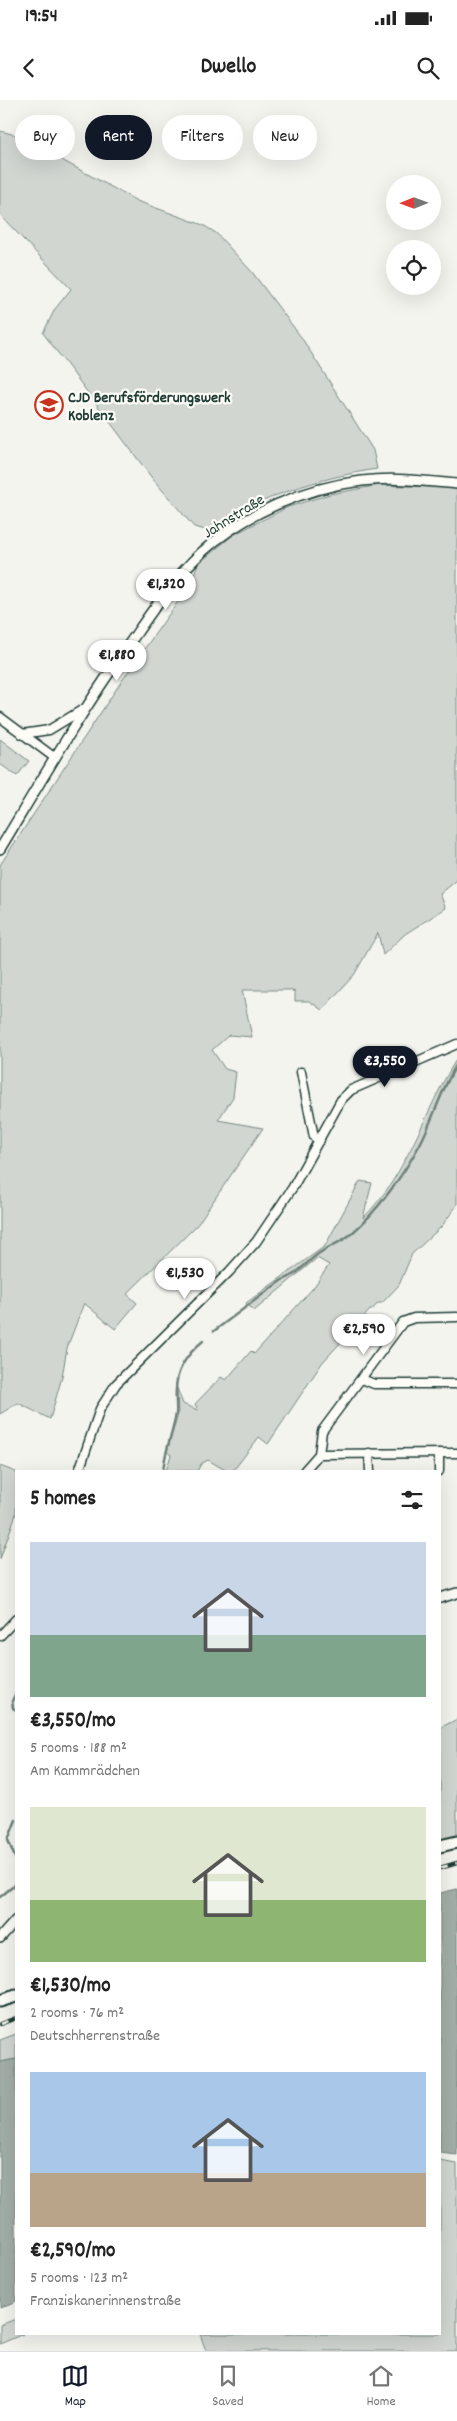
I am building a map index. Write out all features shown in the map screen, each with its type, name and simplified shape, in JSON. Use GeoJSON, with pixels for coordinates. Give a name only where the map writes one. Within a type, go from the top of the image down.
{"type":"FeatureCollection","features":[{"type":"Feature","properties":{"kind":"main road"},"geometry":{"type":"LineString","coordinates":[[441,1846],[457,1842]]}},
{"type":"Feature","properties":{"kind":"main road"},"geometry":{"type":"LineString","coordinates":[[0,2002],[15,1996]]}},
{"type":"Feature","properties":{"kind":"street","name":"Jahnstraße"},"geometry":{"type":"LineString","coordinates":[[0,849],[82,710],[171,584],[202,552],[240,525],[296,498],[356,482],[385,480],[457,484]]}},
{"type":"Feature","properties":{"kind":"street"},"geometry":{"type":"LineString","coordinates":[[22,734],[49,730],[82,710]]}},
{"type":"Feature","properties":{"kind":"street"},"geometry":{"type":"LineString","coordinates":[[0,717],[55,758]]}},
{"type":"Feature","properties":{"kind":"street"},"geometry":{"type":"LineString","coordinates":[[79,1470],[100,1409],[116,1384],[229,1272],[256,1242],[293,1187],[341,1100],[351,1090],[457,1044]]}},
{"type":"Feature","properties":{"kind":"street"},"geometry":{"type":"LineString","coordinates":[[301,1072],[314,1136],[320,1140]]}},
{"type":"Feature","properties":{"kind":"street"},"geometry":{"type":"LineString","coordinates":[[305,1470],[319,1454],[322,1431],[408,1319],[457,1317]]}},
{"type":"Feature","properties":{"kind":"street"},"geometry":{"type":"LineString","coordinates":[[362,1379],[374,1384],[457,1384]]}},
{"type":"Feature","properties":{"kind":"street"},"geometry":{"type":"LineString","coordinates":[[319,1454],[457,1452]]}},
{"type":"Feature","properties":{"kind":"street"},"geometry":{"type":"LineString","coordinates":[[369,1453],[370,1470]]}},
{"type":"Feature","properties":{"kind":"street"},"geometry":{"type":"LineString","coordinates":[[439,1453],[439,1470]]}},
{"type":"Feature","properties":{"kind":"street"},"geometry":{"type":"LineString","coordinates":[[441,1598],[457,1593]]}},
{"type":"Feature","properties":{"kind":"street"},"geometry":{"type":"LineString","coordinates":[[0,1636],[15,1621]]}},
{"type":"Feature","properties":{"kind":"street"},"geometry":{"type":"LineString","coordinates":[[0,1938],[15,1921]]}},
{"type":"Feature","properties":{"kind":"shaded area"},"geometry":{"type":"Polygon","coordinates":[[[0,131],[15,135],[15,160],[62,160],[137,201],[203,225],[216,233],[252,272],[301,337],[373,450],[377,469],[335,477],[269,498],[230,519],[213,532],[194,527],[152,478],[43,333],[55,309],[71,289],[0,215],[0,131]]]}},
{"type":"Feature","properties":{"kind":"shaded area"},"geometry":{"type":"Polygon","coordinates":[[[380,485],[457,488],[457,880],[440,894],[446,908],[405,934],[383,955],[378,933],[354,975],[322,1010],[309,1001],[295,1001],[295,992],[289,990],[242,990],[252,1037],[229,1035],[212,1050],[225,1069],[236,1072],[233,1097],[218,1120],[263,1128],[197,1225],[127,1294],[137,1303],[115,1329],[84,1303],[67,1348],[62,1377],[50,1419],[18,1403],[0,1414],[0,865],[121,682],[189,586],[198,564],[233,535],[288,507],[330,494],[380,485]]]}},
{"type":"Feature","properties":{"kind":"shaded area"},"geometry":{"type":"Polygon","coordinates":[[[0,739],[29,761],[17,776],[0,764],[0,739]]]}},
{"type":"Feature","properties":{"kind":"shaded area"},"geometry":{"type":"Polygon","coordinates":[[[457,1058],[457,1205],[442,1226],[412,1254],[399,1285],[382,1303],[378,1303],[370,1310],[322,1363],[268,1444],[259,1437],[234,1470],[225,1470],[208,1460],[201,1464],[198,1470],[166,1470],[171,1455],[167,1452],[178,1414],[177,1388],[183,1404],[198,1410],[195,1404],[221,1377],[226,1380],[251,1351],[254,1354],[313,1288],[329,1265],[317,1258],[254,1311],[246,1303],[325,1246],[360,1181],[372,1183],[363,1218],[379,1201],[404,1162],[445,1078],[457,1058]]]}},
{"type":"Feature","properties":{"kind":"shaded area"},"geometry":{"type":"Polygon","coordinates":[[[0,1466],[15,1472],[15,1517],[0,1559],[0,1466]]]}},
{"type":"Feature","properties":{"kind":"shaded area"},"geometry":{"type":"Polygon","coordinates":[[[457,1719],[457,1836],[441,1840],[441,1727],[457,1719]]]}},
{"type":"Feature","properties":{"kind":"shaded area"},"geometry":{"type":"Polygon","coordinates":[[[457,1889],[457,2155],[441,2153],[441,1893],[457,1889]]]}},
{"type":"Feature","properties":{"kind":"shaded area"},"geometry":{"type":"Polygon","coordinates":[[[15,2034],[15,2059],[0,2062],[0,2040],[15,2034]]]}},
{"type":"Feature","properties":{"kind":"shaded area"},"geometry":{"type":"Polygon","coordinates":[[[15,2059],[15,2301],[0,2308],[0,2062],[15,2059]]]}},
{"type":"Feature","properties":{"kind":"shaded area"},"geometry":{"type":"Polygon","coordinates":[[[441,2161],[457,2164],[457,2351],[206,2351],[200,2335],[441,2335],[441,2161]]]}},
{"type":"Feature","properties":{"kind":"shaded area"},"geometry":{"type":"Polygon","coordinates":[[[15,2319],[15,2335],[21,2335],[0,2344],[0,2325],[15,2319]]]}},
{"type":"Feature","properties":{"kind":"waterway"},"geometry":{"type":"LineString","coordinates":[[214,1331],[282,1280],[296,1273],[318,1254],[347,1237],[371,1215],[414,1156],[446,1083],[457,1064]]}},
{"type":"Feature","properties":{"kind":"waterway"},"geometry":{"type":"LineString","coordinates":[[163,1470],[176,1414],[178,1375],[187,1357],[203,1341]]}},
{"type":"Feature","properties":{"kind":"waterway"},"geometry":{"type":"LineString","coordinates":[[15,1695],[12,1701],[15,1709]]}},
{"type":"Feature","properties":{"kind":"waterway"},"geometry":{"type":"LineString","coordinates":[[15,1822],[8,1840],[15,1858]]}},
{"type":"Feature","properties":{"kind":"waterway"},"geometry":{"type":"LineString","coordinates":[[0,1897],[15,1885]]}},
{"type":"Feature","properties":{"kind":"railway"},"geometry":{"type":"LineString","coordinates":[[441,1868],[457,1863]]}},
{"type":"Feature","properties":{"kind":"railway"},"geometry":{"type":"LineString","coordinates":[[0,2024],[15,2018]]}},
{"type":"Feature","properties":{"kind":"place","name":"CJD Berufsförderungswerk Koblenz"},"geometry":{"type":"Point","coordinates":[49,405]}}]}
